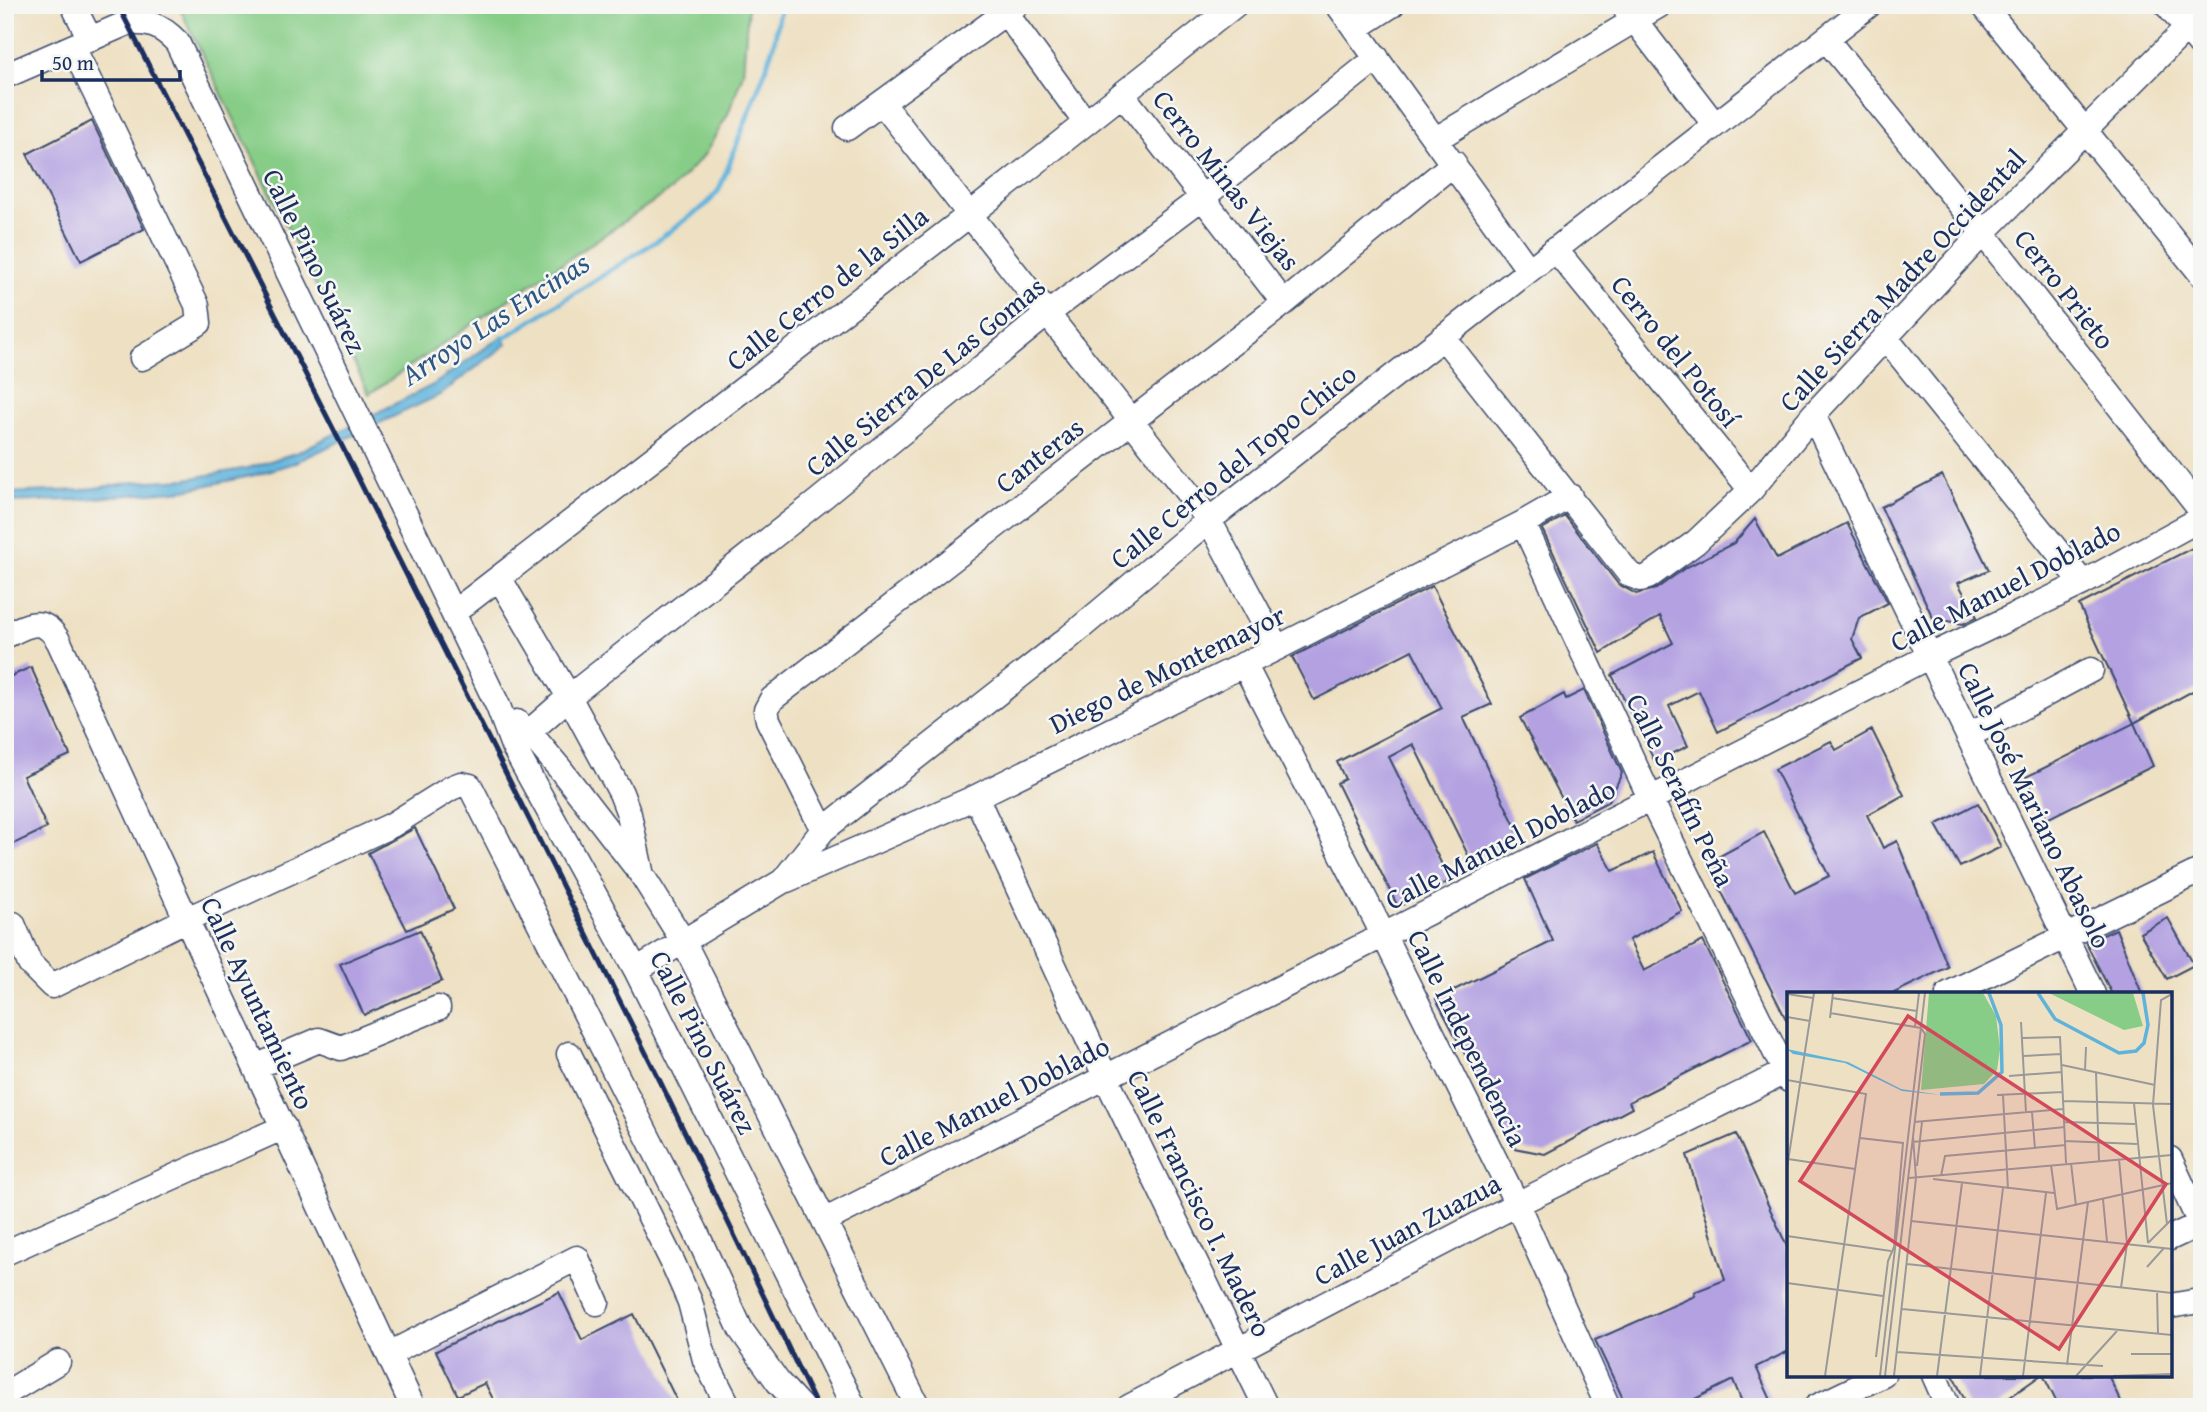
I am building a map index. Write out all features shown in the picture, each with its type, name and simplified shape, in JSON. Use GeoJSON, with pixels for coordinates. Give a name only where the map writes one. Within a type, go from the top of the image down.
{"type":"FeatureCollection","features":[{"type":"Feature","properties":{"kind":"street"},"geometry":{"type":"LineString","coordinates":[[73,5],[82,43],[197,305],[199,323],[142,358]]}},
{"type":"Feature","properties":{"kind":"street","name":"Calle Cerro de la Silla"},"geometry":{"type":"LineString","coordinates":[[453,613],[968,216],[1235,5]]}},
{"type":"Feature","properties":{"kind":"street"},"geometry":{"type":"LineString","coordinates":[[1338,5],[1528,269]]}},
{"type":"Feature","properties":{"kind":"street"},"geometry":{"type":"LineString","coordinates":[[1355,29],[1392,5]]}},
{"type":"Feature","properties":{"kind":"street"},"geometry":{"type":"LineString","coordinates":[[1436,139],[1629,13],[1660,5]]}},
{"type":"Feature","properties":{"kind":"street","name":"Calle Cerro del Topo Chico"},"geometry":{"type":"LineString","coordinates":[[636,970],[783,881],[823,830],[1067,639],[1209,520],[1869,5]]}},
{"type":"Feature","properties":{"kind":"street"},"geometry":{"type":"LineString","coordinates":[[1983,5],[2202,275]]}},
{"type":"Feature","properties":{"kind":"street"},"geometry":{"type":"LineString","coordinates":[[2167,5],[2196,30]]}},
{"type":"Feature","properties":{"kind":"street"},"geometry":{"type":"LineString","coordinates":[[847,128],[883,104],[1007,8],[1086,123]]}},
{"type":"Feature","properties":{"kind":"street"},"geometry":{"type":"LineString","coordinates":[[1629,13],[1715,125]]}},
{"type":"Feature","properties":{"kind":"street","name":"Calle Pino Suárez"},"geometry":{"type":"LineString","coordinates":[[5,76],[127,23],[146,22],[164,29],[177,42],[498,706],[521,739],[642,875],[683,941],[918,1407]]}},
{"type":"Feature","properties":{"kind":"street","name":"Calle Sierra Madre Occidental"},"geometry":{"type":"LineString","coordinates":[[1570,496],[1630,575],[1641,579],[1648,577],[1696,542],[1751,491],[1813,415],[1983,233],[2086,130],[2196,30]]}},
{"type":"Feature","properties":{"kind":"street","name":"Cerro Prieto"},"geometry":{"type":"LineString","coordinates":[[1826,39],[1983,233],[2202,512]]}},
{"type":"Feature","properties":{"kind":"street","name":"Calle Sierra De Las Gomas"},"geometry":{"type":"LineString","coordinates":[[521,739],[569,697],[818,501],[1047,314],[1203,197],[1377,58]]}},
{"type":"Feature","properties":{"kind":"street","name":"Cerro Minas Viejas"},"geometry":{"type":"LineString","coordinates":[[1122,94],[1284,303]]}},
{"type":"Feature","properties":{"kind":"street"},"geometry":{"type":"LineString","coordinates":[[883,104],[968,216],[1209,520],[1277,648]]}},
{"type":"Feature","properties":{"kind":"street","name":"Canteras"},"geometry":{"type":"LineString","coordinates":[[823,830],[768,720],[766,710],[772,699],[1284,303],[1454,163]]}},
{"type":"Feature","properties":{"kind":"street","name":"Cerro del Potosí"},"geometry":{"type":"LineString","coordinates":[[1555,249],[1751,491]]}},
{"type":"Feature","properties":{"kind":"street"},"geometry":{"type":"LineString","coordinates":[[1443,337],[1570,496]]}},
{"type":"Feature","properties":{"kind":"street"},"geometry":{"type":"LineString","coordinates":[[1885,337],[2083,583]]}},
{"type":"Feature","properties":{"kind":"street","name":"Calle José Mariano Abasolo"},"geometry":{"type":"LineString","coordinates":[[1813,415],[2092,992]]}},
{"type":"Feature","properties":{"kind":"street","name":"Diego de Montemayor"},"geometry":{"type":"LineString","coordinates":[[783,881],[976,797],[1277,648],[1523,523],[1570,496]]}},
{"type":"Feature","properties":{"kind":"street","name":"Calle Manuel Doblado"},"geometry":{"type":"LineString","coordinates":[[824,1221],[1930,656],[2083,583],[2202,518]]}},
{"type":"Feature","properties":{"kind":"street","name":"Calle Serafín Peña"},"geometry":{"type":"LineString","coordinates":[[1523,523],[1651,800],[1787,1074]]}},
{"type":"Feature","properties":{"kind":"street","name":"Calle Pino Suárez"},"geometry":{"type":"LineString","coordinates":[[499,579],[569,697],[621,793],[629,814],[642,875]]}},
{"type":"Feature","properties":{"kind":"street","name":"Calle Ayuntamiento"},"geometry":{"type":"LineString","coordinates":[[5,636],[31,624],[47,627],[59,642],[185,920],[256,1066],[413,1407]]}},
{"type":"Feature","properties":{"kind":"street","name":"Calle Independencia"},"geometry":{"type":"LineString","coordinates":[[1244,664],[1384,936],[1517,1204],[1608,1407]]}},
{"type":"Feature","properties":{"kind":"street"},"geometry":{"type":"LineString","coordinates":[[1968,736],[2091,670]]}},
{"type":"Feature","properties":{"kind":"street","name":"Calle Pino Suárez"},"geometry":{"type":"LineString","coordinates":[[521,739],[854,1407]]}},
{"type":"Feature","properties":{"kind":"street"},"geometry":{"type":"LineString","coordinates":[[13,925],[30,964],[52,986],[185,920],[392,825],[458,785],[470,786],[695,1230],[741,1331],[778,1382],[801,1407]]}},
{"type":"Feature","properties":{"kind":"street","name":"Calle Francisco I. Madero"},"geometry":{"type":"LineString","coordinates":[[976,797],[1106,1078],[1266,1407]]}},
{"type":"Feature","properties":{"kind":"street"},"geometry":{"type":"LineString","coordinates":[[1952,992],[2202,870]]}},
{"type":"Feature","properties":{"kind":"street"},"geometry":{"type":"LineString","coordinates":[[256,1066],[319,1040],[341,1048],[438,1007]]}},
{"type":"Feature","properties":{"kind":"street"},"geometry":{"type":"LineString","coordinates":[[569,1054],[673,1263],[690,1302],[705,1360],[729,1407]]}},
{"type":"Feature","properties":{"kind":"street","name":"Calle Juan Zuazua"},"geometry":{"type":"LineString","coordinates":[[1129,1407],[1517,1204],[1787,1074]]}},
{"type":"Feature","properties":{"kind":"street"},"geometry":{"type":"LineString","coordinates":[[5,1253],[284,1126]]}},
{"type":"Feature","properties":{"kind":"street"},"geometry":{"type":"LineString","coordinates":[[2172,1163],[2201,1225],[2172,1237]]}},
{"type":"Feature","properties":{"kind":"street"},"geometry":{"type":"LineString","coordinates":[[389,1354],[577,1258],[597,1303]]}},
{"type":"Feature","properties":{"kind":"street"},"geometry":{"type":"LineString","coordinates":[[2172,1306],[2199,1301]]}},
{"type":"Feature","properties":{"kind":"street"},"geometry":{"type":"LineString","coordinates":[[5,1394],[58,1362]]}},
{"type":"Feature","properties":{"kind":"street"},"geometry":{"type":"LineString","coordinates":[[1816,1407],[1879,1377]]}},
{"type":"Feature","properties":{"kind":"street"},"geometry":{"type":"LineString","coordinates":[[1935,1377],[1948,1407]]}},
{"type":"Feature","properties":{"kind":"green space"},"geometry":{"type":"Polygon","coordinates":[[[178,5],[748,5],[743,73],[728,114],[705,154],[672,189],[369,394],[178,5]]]}},
{"type":"Feature","properties":{"kind":"water"},"geometry":{"type":"Polygon","coordinates":[[[502,336],[507,344],[440,395],[294,463],[255,475],[185,490],[74,500],[5,502],[5,493],[81,490],[135,482],[186,479],[248,468],[298,452],[433,385],[502,336]]]}},
{"type":"Feature","properties":{"kind":"building"},"geometry":{"type":"Polygon","coordinates":[[[92,121],[144,229],[81,261],[27,154],[92,121]]]}},
{"type":"Feature","properties":{"kind":"building"},"geometry":{"type":"Polygon","coordinates":[[[1942,475],[1989,570],[1958,583],[1977,617],[1963,624],[1933,618],[1881,507],[1942,475]]]}},
{"type":"Feature","properties":{"kind":"building"},"geometry":{"type":"Polygon","coordinates":[[[1565,516],[1618,584],[1636,594],[1656,589],[1685,568],[1734,543],[1755,519],[1777,559],[1847,523],[1888,603],[1859,618],[1852,639],[1862,658],[1718,732],[1699,691],[1669,706],[1688,746],[1655,762],[1612,675],[1673,643],[1660,616],[1601,653],[1542,529],[1565,516]]]}},
{"type":"Feature","properties":{"kind":"building"},"geometry":{"type":"Polygon","coordinates":[[[2202,543],[2202,686],[2134,723],[2079,605],[2202,543]]]}},
{"type":"Feature","properties":{"kind":"building"},"geometry":{"type":"Polygon","coordinates":[[[1432,586],[1492,704],[1463,717],[1520,836],[1471,861],[1413,744],[1389,757],[1450,881],[1398,907],[1337,783],[1345,779],[1337,762],[1442,708],[1412,650],[1314,700],[1292,657],[1432,586]]]}},
{"type":"Feature","properties":{"kind":"building"},"geometry":{"type":"Polygon","coordinates":[[[31,667],[70,755],[23,776],[47,828],[5,848],[5,679],[31,667]]]}},
{"type":"Feature","properties":{"kind":"building"},"geometry":{"type":"Polygon","coordinates":[[[1584,690],[1622,773],[1609,801],[1573,820],[1520,718],[1564,694],[1566,699],[1584,690]]]}},
{"type":"Feature","properties":{"kind":"building"},"geometry":{"type":"Polygon","coordinates":[[[2134,723],[2153,766],[2047,819],[2026,777],[2134,723]]]}},
{"type":"Feature","properties":{"kind":"building"},"geometry":{"type":"Polygon","coordinates":[[[1872,730],[1904,795],[1867,815],[1883,848],[1897,841],[1948,967],[1896,992],[1787,992],[1787,1021],[1707,863],[1764,832],[1795,893],[1829,876],[1775,769],[1831,741],[1836,750],[1872,730]]]}},
{"type":"Feature","properties":{"kind":"building"},"geometry":{"type":"Polygon","coordinates":[[[1978,803],[2001,847],[1960,867],[1936,825],[1978,803]]]}},
{"type":"Feature","properties":{"kind":"building"},"geometry":{"type":"Polygon","coordinates":[[[415,828],[454,909],[407,930],[368,853],[415,828]]]}},
{"type":"Feature","properties":{"kind":"building"},"geometry":{"type":"Polygon","coordinates":[[[1597,843],[1613,871],[1653,852],[1682,911],[1629,940],[1644,971],[1703,941],[1752,1040],[1629,1102],[1632,1108],[1545,1154],[1514,1148],[1436,999],[1553,941],[1525,879],[1597,843]]]}},
{"type":"Feature","properties":{"kind":"building"},"geometry":{"type":"Polygon","coordinates":[[[2168,918],[2194,965],[2167,979],[2140,933],[2168,918]]]}},
{"type":"Feature","properties":{"kind":"building"},"geometry":{"type":"Polygon","coordinates":[[[2116,929],[2141,992],[2111,992],[2086,943],[2116,929]]]}},
{"type":"Feature","properties":{"kind":"building"},"geometry":{"type":"Polygon","coordinates":[[[420,930],[442,981],[364,1015],[340,964],[420,930]]]}},
{"type":"Feature","properties":{"kind":"building"},"geometry":{"type":"Polygon","coordinates":[[[1736,1134],[1787,1247],[1787,1352],[1756,1367],[1771,1400],[1758,1407],[1744,1407],[1733,1380],[1679,1407],[1627,1407],[1595,1340],[1725,1280],[1687,1155],[1736,1134]]]}},
{"type":"Feature","properties":{"kind":"building"},"geometry":{"type":"Polygon","coordinates":[[[559,1292],[582,1340],[634,1314],[680,1407],[497,1407],[485,1383],[458,1396],[436,1351],[559,1292]]]}},
{"type":"Feature","properties":{"kind":"building"},"geometry":{"type":"Polygon","coordinates":[[[1954,1377],[2038,1377],[1996,1407],[1968,1407],[1954,1377]]]}},
{"type":"Feature","properties":{"kind":"building"},"geometry":{"type":"Polygon","coordinates":[[[2044,1377],[2109,1377],[2121,1402],[2113,1407],[2059,1407],[2044,1377]]]}},
{"type":"Feature","properties":{"kind":"waterway","name":"Arroyo Las Encinas"},"geometry":{"type":"LineString","coordinates":[[498,342],[658,240],[707,204],[719,190],[765,71],[774,43],[781,5]]}},
{"type":"Feature","properties":{"kind":"railway"},"geometry":{"type":"LineString","coordinates":[[118,5],[661,1083],[817,1407]]}}]}
